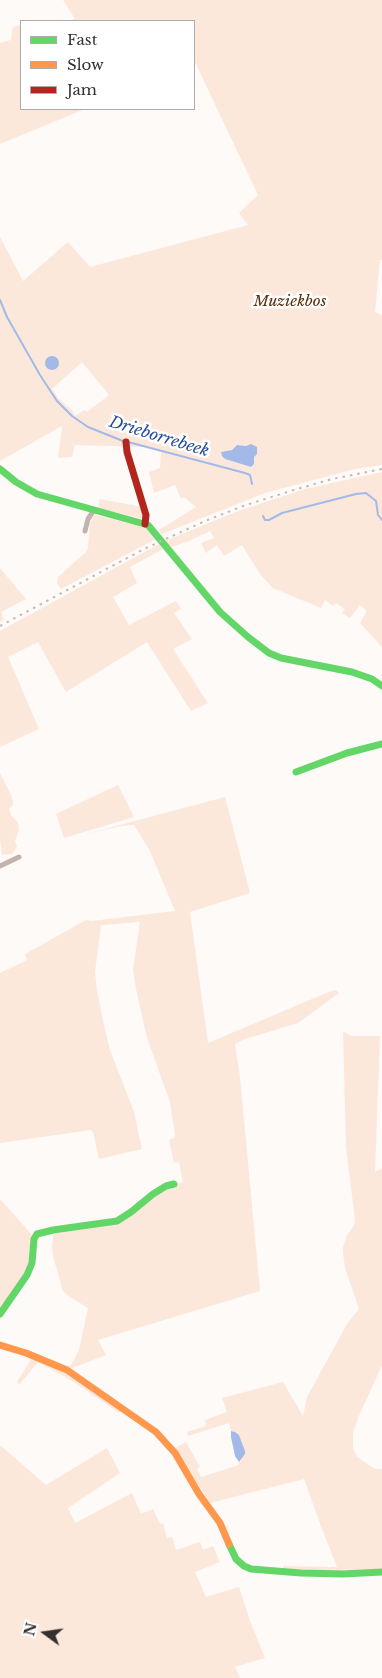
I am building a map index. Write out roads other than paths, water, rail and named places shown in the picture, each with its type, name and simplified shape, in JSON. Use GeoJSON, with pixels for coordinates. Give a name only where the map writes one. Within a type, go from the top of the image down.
{"type":"FeatureCollection","features":[{"type":"Feature","properties":{"kind":"street"},"geometry":{"type":"LineString","coordinates":[[126,442],[127,452],[146,515],[145,524]]}},
{"type":"Feature","properties":{"kind":"street"},"geometry":{"type":"LineString","coordinates":[[0,469],[16,482],[37,494],[145,524],[152,528],[164,546],[226,618],[269,653],[281,658],[352,672],[372,679],[382,686]]}},
{"type":"Feature","properties":{"kind":"street"},"geometry":{"type":"LineString","coordinates":[[85,531],[88,519],[94,510]]}},
{"type":"Feature","properties":{"kind":"street"},"geometry":{"type":"LineString","coordinates":[[296,772],[382,744]]}},
{"type":"Feature","properties":{"kind":"street"},"geometry":{"type":"LineString","coordinates":[[0,866],[19,857]]}},
{"type":"Feature","properties":{"kind":"street"},"geometry":{"type":"LineString","coordinates":[[0,1314],[32,1263],[34,1240],[37,1234],[117,1221],[153,1194],[166,1186],[174,1184]]}},
{"type":"Feature","properties":{"kind":"street"},"geometry":{"type":"LineString","coordinates":[[0,1345],[67,1370],[156,1432],[175,1453],[199,1494],[220,1523],[236,1559],[244,1566],[251,1569],[301,1573],[343,1574],[382,1572]]}},
{"type":"Feature","properties":{"kind":"water"},"geometry":{"type":"Polygon","coordinates":[[[49,356],[55,356],[59,363],[55,370],[49,370],[45,366],[45,360],[49,356]]]}},
{"type":"Feature","properties":{"kind":"water"},"geometry":{"type":"Polygon","coordinates":[[[251,444],[257,447],[257,454],[251,467],[225,459],[222,456],[221,452],[232,450],[237,445],[246,446],[251,444]]]}},
{"type":"Feature","properties":{"kind":"water"},"geometry":{"type":"Polygon","coordinates":[[[231,1431],[239,1435],[245,1451],[239,1462],[235,1456],[231,1431]]]}},
{"type":"Feature","properties":{"kind":"waterway","name":"Drieborrebeek"},"geometry":{"type":"LineString","coordinates":[[0,300],[7,317],[57,401],[72,416],[88,427],[123,441]]}},
{"type":"Feature","properties":{"kind":"waterway","name":"Drieborrebeek"},"geometry":{"type":"LineString","coordinates":[[128,442],[245,473],[250,475],[252,484]]}},
{"type":"Feature","properties":{"kind":"waterway","name":"Drieborrebeek"},"geometry":{"type":"LineString","coordinates":[[263,516],[265,520],[269,520],[282,513],[366,493],[376,501],[378,515],[382,520]]}},
{"type":"Feature","properties":{"kind":"railway"},"geometry":{"type":"LineString","coordinates":[[0,626],[144,549],[205,521],[246,505],[294,490],[332,479],[382,469]]}},
{"type":"Feature","properties":{"kind":"park label","name":"Muziekbos"},"geometry":{"type":"Point","coordinates":[290,302]}}]}
